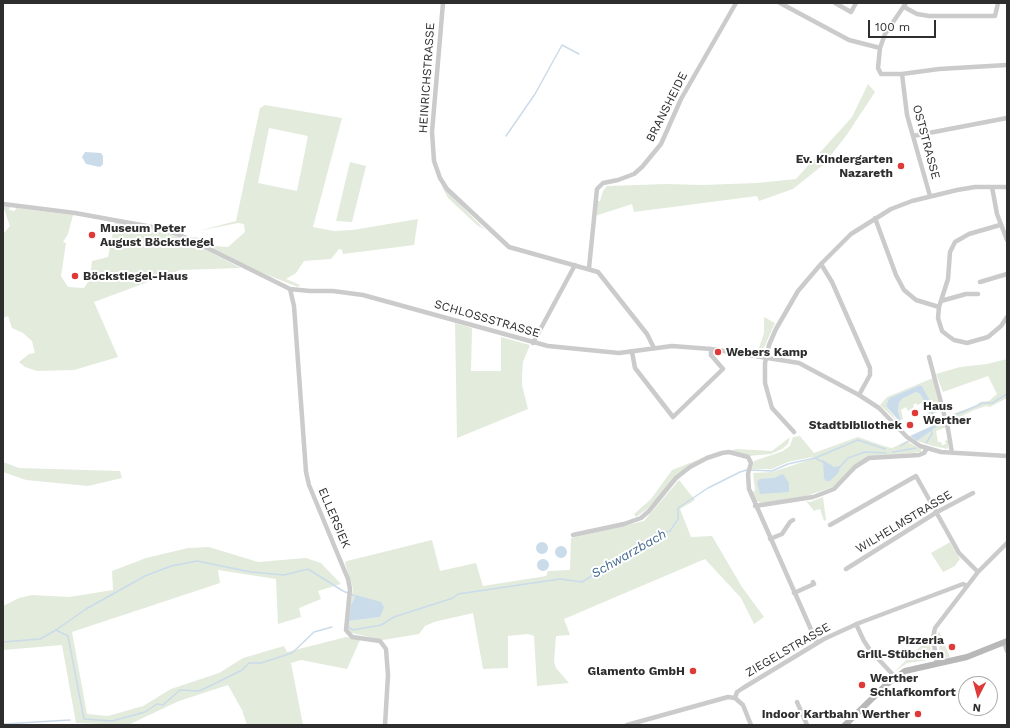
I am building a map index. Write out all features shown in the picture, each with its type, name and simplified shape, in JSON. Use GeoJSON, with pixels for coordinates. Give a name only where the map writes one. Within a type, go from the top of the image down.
{"type":"FeatureCollection","features":[{"type":"Feature","properties":{"kind":"main road"},"geometry":{"type":"LineString","coordinates":[[845,725],[895,677],[911,669],[968,657],[1006,642]]}},
{"type":"Feature","properties":{"kind":"street","name":"HEINRICHSTRASSE"},"geometry":{"type":"LineString","coordinates":[[443,3],[432,132],[434,161],[440,178],[447,189],[509,247],[589,268],[603,276],[647,334],[654,348]]}},
{"type":"Feature","properties":{"kind":"street","name":"BRANSHEIDE"},"geometry":{"type":"LineString","coordinates":[[589,268],[597,189],[603,183],[618,180],[634,174],[642,167],[661,144],[681,99],[736,3]]}},
{"type":"Feature","properties":{"kind":"street"},"geometry":{"type":"LineString","coordinates":[[780,3],[849,40],[880,48]]}},
{"type":"Feature","properties":{"kind":"street"},"geometry":{"type":"LineString","coordinates":[[835,3],[851,12],[856,3]]}},
{"type":"Feature","properties":{"kind":"street"},"geometry":{"type":"LineString","coordinates":[[998,3],[995,16],[929,16],[917,14],[905,5],[885,34],[880,48],[878,71],[886,75],[939,69],[1007,65]]}},
{"type":"Feature","properties":{"kind":"street","name":"OSTSTRASSE"},"geometry":{"type":"LineString","coordinates":[[902,74],[907,115],[930,196]]}},
{"type":"Feature","properties":{"kind":"street"},"geometry":{"type":"LineString","coordinates":[[913,136],[1007,118]]}},
{"type":"Feature","properties":{"kind":"street"},"geometry":{"type":"LineString","coordinates":[[992,187],[1000,225],[1007,240]]}},
{"type":"Feature","properties":{"kind":"street"},"geometry":{"type":"LineString","coordinates":[[794,432],[772,408],[765,383],[766,357],[776,329],[798,291],[820,264],[851,234],[875,218],[912,201],[963,189],[1007,187]]}},
{"type":"Feature","properties":{"kind":"street","name":"SCHLOSSSTRASSE"},"geometry":{"type":"LineString","coordinates":[[3,204],[75,213],[169,231],[290,288],[363,295],[533,343],[600,352],[632,352],[672,346],[711,349],[799,362],[859,395],[883,412],[907,437],[920,446],[952,453],[1007,456]]}},
{"type":"Feature","properties":{"kind":"street"},"geometry":{"type":"LineString","coordinates":[[875,218],[896,275],[904,290],[916,300],[939,308]]}},
{"type":"Feature","properties":{"kind":"street"},"geometry":{"type":"LineString","coordinates":[[1000,225],[970,234],[955,242],[950,252],[948,279],[939,308],[938,318],[942,331],[960,343],[978,341],[988,337],[1001,326],[1007,317]]}},
{"type":"Feature","properties":{"kind":"street"},"geometry":{"type":"LineString","coordinates":[[820,264],[832,282],[870,368],[870,375],[859,395]]}},
{"type":"Feature","properties":{"kind":"street"},"geometry":{"type":"LineString","coordinates":[[533,343],[575,265]]}},
{"type":"Feature","properties":{"kind":"street"},"geometry":{"type":"LineString","coordinates":[[980,282],[1007,274]]}},
{"type":"Feature","properties":{"kind":"street","name":"ELLERSIEK"},"geometry":{"type":"LineString","coordinates":[[290,288],[294,306],[306,472],[309,485],[348,579],[349,593],[346,630],[348,635],[360,639],[380,641],[386,649],[388,675],[385,725]]}},
{"type":"Feature","properties":{"kind":"street"},"geometry":{"type":"LineString","coordinates":[[941,301],[966,294],[978,294]]}},
{"type":"Feature","properties":{"kind":"street"},"geometry":{"type":"LineString","coordinates":[[632,352],[635,368],[673,417],[723,369],[711,355],[711,349]]}},
{"type":"Feature","properties":{"kind":"street"},"geometry":{"type":"LineString","coordinates":[[929,357],[947,423],[952,453]]}},
{"type":"Feature","properties":{"kind":"street"},"geometry":{"type":"LineString","coordinates":[[755,506],[814,496],[834,489],[855,467],[869,458],[919,454],[924,453],[926,448]]}},
{"type":"Feature","properties":{"kind":"street"},"geometry":{"type":"LineString","coordinates":[[573,535],[624,524],[641,518],[690,467],[715,455],[729,452],[748,457],[751,460],[748,474],[748,489],[817,643]]}},
{"type":"Feature","properties":{"kind":"street"},"geometry":{"type":"LineString","coordinates":[[830,525],[916,476],[959,552],[978,572]]}},
{"type":"Feature","properties":{"kind":"street","name":"WILHELMSTRASSE"},"geometry":{"type":"LineString","coordinates":[[846,569],[937,512],[973,493]]}},
{"type":"Feature","properties":{"kind":"street"},"geometry":{"type":"LineString","coordinates":[[770,539],[782,534],[793,520]]}},
{"type":"Feature","properties":{"kind":"street"},"geometry":{"type":"LineString","coordinates":[[937,663],[933,638],[935,628],[978,572],[1007,543]]}},
{"type":"Feature","properties":{"kind":"street"},"geometry":{"type":"LineString","coordinates":[[794,593],[814,584],[813,582]]}},
{"type":"Feature","properties":{"kind":"street","name":"ZIEGELSTRASSE"},"geometry":{"type":"LineString","coordinates":[[735,698],[737,692],[742,688],[817,643],[856,624],[963,584],[968,586]]}},
{"type":"Feature","properties":{"kind":"street"},"geometry":{"type":"LineString","coordinates":[[856,624],[870,650],[895,677]]}},
{"type":"Feature","properties":{"kind":"street"},"geometry":{"type":"LineString","coordinates":[[1006,642],[1007,651]]}},
{"type":"Feature","properties":{"kind":"street"},"geometry":{"type":"LineString","coordinates":[[627,725],[728,697],[735,698],[743,705],[751,725]]}},
{"type":"Feature","properties":{"kind":"street"},"geometry":{"type":"LineString","coordinates":[[797,702],[807,725]]}},
{"type":"Feature","properties":{"kind":"shaded area"},"geometry":{"type":"Polygon","coordinates":[[[868,84],[875,92],[846,136],[823,165],[793,189],[759,201],[757,196],[634,212],[632,204],[595,216],[597,201],[600,201],[603,191],[607,186],[757,183],[796,179],[852,117],[868,84]]]}},
{"type":"Feature","properties":{"kind":"shaded area"},"geometry":{"type":"Polygon","coordinates":[[[265,105],[342,118],[313,227],[334,231],[353,230],[418,219],[414,245],[343,254],[342,250],[339,249],[331,259],[304,261],[296,273],[286,279],[300,285],[298,287],[260,272],[192,238],[206,239],[216,246],[228,247],[245,232],[244,224],[238,223],[198,231],[236,221],[260,108],[265,105]],[[269,128],[258,183],[297,191],[308,136],[269,128]]]}},
{"type":"Feature","properties":{"kind":"shaded area"},"geometry":{"type":"Polygon","coordinates":[[[350,162],[366,166],[352,222],[336,221],[350,162]]]}},
{"type":"Feature","properties":{"kind":"shaded area"},"geometry":{"type":"Polygon","coordinates":[[[441,185],[485,230],[477,225],[448,198],[441,185]]]}},
{"type":"Feature","properties":{"kind":"shaded area"},"geometry":{"type":"Polygon","coordinates":[[[3,206],[10,207],[9,210],[15,211],[16,208],[73,215],[68,234],[63,242],[66,243],[61,276],[68,287],[84,288],[90,279],[92,261],[108,257],[115,222],[161,231],[189,241],[241,268],[180,270],[94,302],[118,357],[74,370],[37,371],[25,367],[19,362],[29,354],[35,353],[32,341],[23,333],[12,328],[8,316],[3,318],[3,234],[10,226],[3,206]]]}},
{"type":"Feature","properties":{"kind":"shaded area"},"geometry":{"type":"Polygon","coordinates":[[[764,317],[775,323],[763,350],[758,351],[764,333],[764,317]]]}},
{"type":"Feature","properties":{"kind":"shaded area"},"geometry":{"type":"Polygon","coordinates":[[[455,323],[472,328],[471,371],[501,371],[501,337],[530,345],[523,362],[522,375],[522,385],[528,409],[457,438],[455,323]]]}},
{"type":"Feature","properties":{"kind":"shaded area"},"geometry":{"type":"Polygon","coordinates":[[[1007,359],[1007,398],[990,407],[986,406],[974,410],[948,421],[946,416],[976,406],[980,402],[989,401],[997,394],[988,376],[943,392],[936,374],[960,367],[987,364],[1007,359]]]}},
{"type":"Feature","properties":{"kind":"shaded area"},"geometry":{"type":"Polygon","coordinates":[[[933,378],[940,409],[937,412],[933,414],[935,410],[922,386],[920,385],[889,398],[886,406],[898,422],[880,405],[887,397],[933,378]]]}},
{"type":"Feature","properties":{"kind":"shaded area"},"geometry":{"type":"Polygon","coordinates":[[[916,392],[920,394],[932,415],[930,416],[922,403],[917,405],[916,403],[913,405],[914,407],[908,411],[906,407],[901,410],[903,419],[901,420],[898,411],[899,403],[902,399],[916,392]]]}},
{"type":"Feature","properties":{"kind":"shaded area"},"geometry":{"type":"Polygon","coordinates":[[[945,421],[946,427],[936,431],[938,442],[941,442],[942,445],[946,444],[945,441],[948,440],[948,449],[917,441],[945,421]]]}},
{"type":"Feature","properties":{"kind":"shaded area"},"geometry":{"type":"Polygon","coordinates":[[[800,436],[814,453],[858,437],[892,448],[906,441],[921,449],[921,452],[869,457],[856,464],[833,487],[800,498],[764,504],[754,500],[751,492],[755,491],[753,473],[772,472],[812,459],[812,457],[788,462],[772,469],[752,469],[754,461],[783,451],[790,446],[793,437],[800,436]]]}},
{"type":"Feature","properties":{"kind":"shaded area"},"geometry":{"type":"Polygon","coordinates":[[[790,437],[788,444],[782,449],[771,454],[749,456],[729,451],[737,449],[772,451],[790,437]]]}},
{"type":"Feature","properties":{"kind":"shaded area"},"geometry":{"type":"Polygon","coordinates":[[[705,457],[689,466],[647,509],[636,517],[634,514],[651,499],[672,470],[705,457]]]}},
{"type":"Feature","properties":{"kind":"shaded area"},"geometry":{"type":"Polygon","coordinates":[[[3,462],[19,468],[120,471],[122,478],[88,486],[26,480],[3,472],[3,462]]]}},
{"type":"Feature","properties":{"kind":"shaded area"},"geometry":{"type":"Polygon","coordinates":[[[679,480],[695,500],[680,509],[691,537],[712,536],[742,587],[764,617],[754,624],[741,598],[705,559],[564,619],[570,635],[556,636],[554,662],[556,668],[569,683],[537,686],[534,636],[528,634],[508,636],[508,668],[483,669],[473,613],[434,622],[425,626],[419,634],[383,640],[351,633],[347,629],[348,612],[353,589],[345,563],[347,561],[432,540],[440,571],[476,563],[483,586],[546,576],[548,571],[570,570],[571,538],[644,521],[679,480]],[[356,595],[351,605],[349,621],[380,617],[356,595]]]}},
{"type":"Feature","properties":{"kind":"shaded area"},"geometry":{"type":"Polygon","coordinates":[[[823,497],[826,520],[824,521],[820,509],[814,511],[806,501],[810,502],[823,497]]]}},
{"type":"Feature","properties":{"kind":"shaded area"},"geometry":{"type":"Polygon","coordinates":[[[950,542],[960,559],[955,566],[943,572],[931,553],[950,542]]]}},
{"type":"Feature","properties":{"kind":"shaded area"},"geometry":{"type":"Polygon","coordinates":[[[209,547],[258,562],[306,558],[321,563],[341,584],[318,591],[321,599],[299,608],[301,617],[278,624],[276,579],[218,570],[220,583],[72,632],[87,714],[108,716],[143,706],[171,689],[219,673],[243,658],[284,646],[287,652],[346,637],[360,640],[347,669],[301,660],[291,663],[303,725],[247,725],[242,710],[228,685],[179,701],[128,725],[76,723],[62,645],[3,650],[3,606],[19,598],[32,595],[69,597],[113,590],[112,571],[146,558],[188,548],[209,547]]]}},
{"type":"Feature","properties":{"kind":"shaded area"},"geometry":{"type":"Polygon","coordinates":[[[939,631],[950,657],[945,658],[941,656],[937,637],[939,631]]]}},
{"type":"Feature","properties":{"kind":"shaded area"},"geometry":{"type":"Polygon","coordinates":[[[929,638],[931,652],[928,660],[907,663],[894,672],[929,638]]]}},
{"type":"Feature","properties":{"kind":"water"},"geometry":{"type":"Polygon","coordinates":[[[85,152],[101,153],[103,156],[103,164],[100,167],[86,164],[82,157],[85,152]]]}},
{"type":"Feature","properties":{"kind":"water"},"geometry":{"type":"Polygon","coordinates":[[[920,385],[922,386],[935,410],[933,414],[932,415],[920,394],[916,392],[902,399],[899,403],[898,411],[901,420],[899,421],[886,406],[889,398],[920,385]]]}},
{"type":"Feature","properties":{"kind":"water"},"geometry":{"type":"Polygon","coordinates":[[[933,417],[938,421],[944,418],[945,421],[917,441],[910,436],[936,424],[933,417]]]}},
{"type":"Feature","properties":{"kind":"water"},"geometry":{"type":"Polygon","coordinates":[[[823,460],[834,467],[840,466],[839,472],[830,481],[826,481],[824,478],[823,460]]]}},
{"type":"Feature","properties":{"kind":"water"},"geometry":{"type":"Polygon","coordinates":[[[783,474],[789,483],[789,492],[760,494],[757,482],[760,479],[774,478],[783,474]]]}},
{"type":"Feature","properties":{"kind":"water"},"geometry":{"type":"Polygon","coordinates":[[[540,542],[544,542],[548,548],[544,554],[540,554],[536,550],[536,546],[540,542]]]}},
{"type":"Feature","properties":{"kind":"water"},"geometry":{"type":"Polygon","coordinates":[[[561,546],[565,548],[567,552],[565,556],[561,558],[557,556],[555,552],[557,548],[561,546]]]}},
{"type":"Feature","properties":{"kind":"water"},"geometry":{"type":"Polygon","coordinates":[[[541,559],[545,559],[549,565],[545,571],[541,571],[537,567],[537,563],[541,559]]]}},
{"type":"Feature","properties":{"kind":"water"},"geometry":{"type":"Polygon","coordinates":[[[356,595],[381,602],[384,607],[380,617],[349,621],[351,605],[356,595]]]}},
{"type":"Feature","properties":{"kind":"waterway"},"geometry":{"type":"LineString","coordinates":[[506,136],[535,94],[562,45],[579,54]]}},
{"type":"Feature","properties":{"kind":"waterway","name":"Schwarzbach"},"geometry":{"type":"LineString","coordinates":[[946,419],[983,403],[992,403],[1007,394]]}},
{"type":"Feature","properties":{"kind":"waterway"},"geometry":{"type":"LineString","coordinates":[[926,443],[932,434],[931,429]]}},
{"type":"Feature","properties":{"kind":"waterway","name":"Schwarzbach"},"geometry":{"type":"LineString","coordinates":[[751,470],[772,471],[788,464],[815,458],[858,440],[885,449]]}},
{"type":"Feature","properties":{"kind":"waterway","name":"Schwarzbach"},"geometry":{"type":"LineString","coordinates":[[901,446],[910,440]]}},
{"type":"Feature","properties":{"kind":"waterway"},"geometry":{"type":"LineString","coordinates":[[893,452],[916,448]]}},
{"type":"Feature","properties":{"kind":"waterway"},"geometry":{"type":"LineString","coordinates":[[839,468],[848,458],[865,452],[886,453]]}},
{"type":"Feature","properties":{"kind":"waterway","name":"Schwarzbach"},"geometry":{"type":"LineString","coordinates":[[815,458],[823,462]]}},
{"type":"Feature","properties":{"kind":"waterway","name":"Schwarzbach"},"geometry":{"type":"LineString","coordinates":[[348,627],[353,630],[381,625],[394,617],[453,598],[458,594],[560,579],[582,582],[659,534],[670,531],[678,519],[678,508],[708,488],[747,470]]}},
{"type":"Feature","properties":{"kind":"waterway"},"geometry":{"type":"LineString","coordinates":[[56,630],[86,609],[145,576],[171,566],[197,561],[251,572],[284,575],[308,569],[343,591],[357,597]]}},
{"type":"Feature","properties":{"kind":"waterway","name":"Schwarzbach"},"geometry":{"type":"LineString","coordinates":[[3,642],[40,639],[56,630],[68,636],[84,719],[112,721],[145,712],[157,704],[163,705],[180,690],[199,691],[242,670],[249,663],[261,663],[292,653],[314,632],[332,627]]}},
{"type":"Feature","properties":{"kind":"waterway"},"geometry":{"type":"LineString","coordinates":[[3,724],[70,720]]}},
{"type":"Feature","properties":{"kind":"place","name":"Ev. Kindergarten Nazareth"},"geometry":{"type":"Point","coordinates":[901,166]}},
{"type":"Feature","properties":{"kind":"place","name":"Museum Peter August Böckstiegel"},"geometry":{"type":"Point","coordinates":[92,235]}},
{"type":"Feature","properties":{"kind":"place","name":"Böckstiegel-Haus"},"geometry":{"type":"Point","coordinates":[75,276]}},
{"type":"Feature","properties":{"kind":"place","name":"Webers Kamp"},"geometry":{"type":"Point","coordinates":[718,352]}},
{"type":"Feature","properties":{"kind":"place","name":"Haus Werther"},"geometry":{"type":"Point","coordinates":[915,413]}},
{"type":"Feature","properties":{"kind":"place","name":"Stadtbibliothek"},"geometry":{"type":"Point","coordinates":[910,425]}},
{"type":"Feature","properties":{"kind":"place","name":"Pizzeria Grill-Stübchen"},"geometry":{"type":"Point","coordinates":[952,647]}},
{"type":"Feature","properties":{"kind":"place","name":"Glamento GmbH"},"geometry":{"type":"Point","coordinates":[693,671]}},
{"type":"Feature","properties":{"kind":"place","name":"Werther Schlafkomfort"},"geometry":{"type":"Point","coordinates":[862,685]}},
{"type":"Feature","properties":{"kind":"place","name":"Indoor Kartbahn Werther"},"geometry":{"type":"Point","coordinates":[918,714]}}]}
